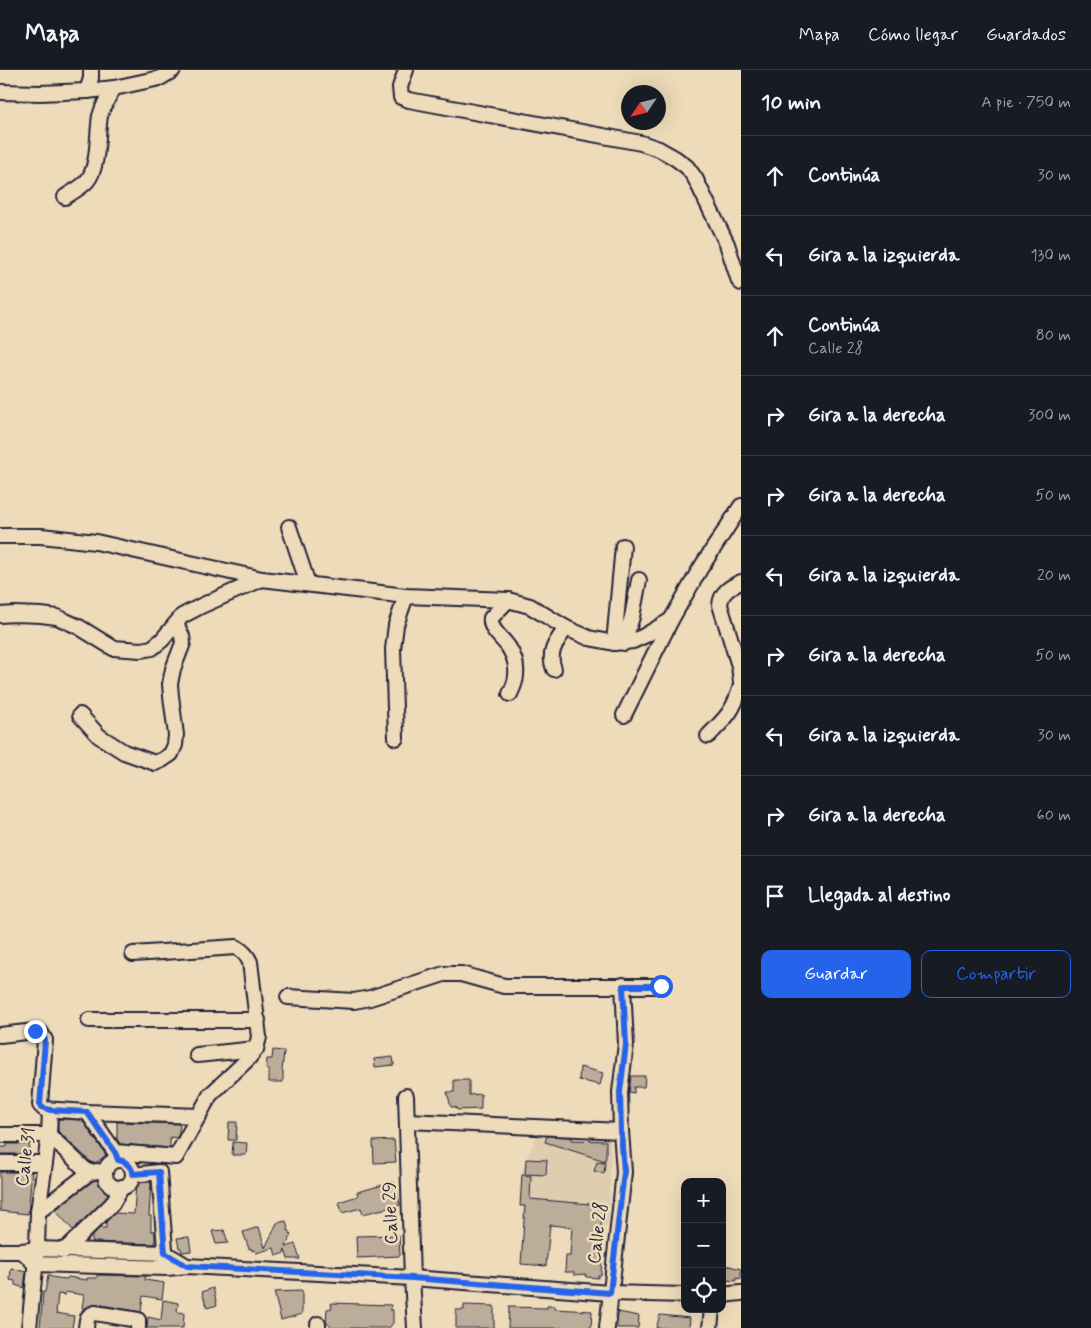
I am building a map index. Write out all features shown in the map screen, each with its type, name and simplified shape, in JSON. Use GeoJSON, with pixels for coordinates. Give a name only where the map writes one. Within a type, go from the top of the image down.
{"type":"FeatureCollection","features":[{"type":"Feature","properties":{"kind":"street"},"geometry":{"type":"LineString","coordinates":[[87,91],[91,70]]}},
{"type":"Feature","properties":{"kind":"street"},"geometry":{"type":"LineString","coordinates":[[0,92],[40,93],[114,88],[160,78],[173,70]]}},
{"type":"Feature","properties":{"kind":"street"},"geometry":{"type":"LineString","coordinates":[[406,70],[400,87],[401,96],[409,100],[641,143],[659,149],[675,158],[687,167],[695,178],[727,244],[741,283]]}},
{"type":"Feature","properties":{"kind":"street"},"geometry":{"type":"LineString","coordinates":[[64,197],[88,181],[92,172],[98,140],[100,116],[104,104],[114,88]]}},
{"type":"Feature","properties":{"kind":"street"},"geometry":{"type":"LineString","coordinates":[[624,715],[671,620],[700,569],[741,506]]}},
{"type":"Feature","properties":{"kind":"street"},"geometry":{"type":"LineString","coordinates":[[289,527],[308,584]]}},
{"type":"Feature","properties":{"kind":"street"},"geometry":{"type":"LineString","coordinates":[[0,536],[41,536],[96,542],[262,579],[406,596],[508,600],[530,606],[566,628],[589,638],[619,643],[633,641],[671,620]]}},
{"type":"Feature","properties":{"kind":"street"},"geometry":{"type":"LineString","coordinates":[[619,643],[624,546]]}},
{"type":"Feature","properties":{"kind":"street"},"geometry":{"type":"LineString","coordinates":[[0,615],[15,614],[57,617],[79,627],[113,648],[141,650],[152,648],[162,640],[182,616],[190,611],[262,579]]}},
{"type":"Feature","properties":{"kind":"street"},"geometry":{"type":"LineString","coordinates":[[619,643],[632,617],[639,580]]}},
{"type":"Feature","properties":{"kind":"street"},"geometry":{"type":"LineString","coordinates":[[708,736],[731,712],[741,683],[739,666],[720,605],[720,599],[724,592],[741,582]]}},
{"type":"Feature","properties":{"kind":"street"},"geometry":{"type":"LineString","coordinates":[[396,738],[394,649],[396,625],[406,596]]}},
{"type":"Feature","properties":{"kind":"street"},"geometry":{"type":"LineString","coordinates":[[508,600],[491,621],[492,627],[509,648],[515,662],[516,674],[510,694]]}},
{"type":"Feature","properties":{"kind":"street"},"geometry":{"type":"LineString","coordinates":[[80,715],[99,736],[124,752],[155,763],[170,754],[175,745],[176,735],[170,684],[182,643],[182,636],[176,624]]}},
{"type":"Feature","properties":{"kind":"street"},"geometry":{"type":"LineString","coordinates":[[554,668],[551,661],[553,650],[566,628]]}},
{"type":"Feature","properties":{"kind":"street"},"geometry":{"type":"LineString","coordinates":[[38,1212],[89,1173],[114,1160],[176,1157],[210,1095],[256,1049],[260,1037],[250,962],[246,955],[236,947],[133,954]]}},
{"type":"Feature","properties":{"kind":"street"},"geometry":{"type":"LineString","coordinates":[[288,997],[354,1001],[370,998],[444,974],[461,974],[504,986],[661,986]]}},
{"type":"Feature","properties":{"kind":"street","name":"Calle 28"},"geometry":{"type":"LineString","coordinates":[[607,1328],[624,1172],[620,1092],[626,1044],[623,986]]}},
{"type":"Feature","properties":{"kind":"street"},"geometry":{"type":"LineString","coordinates":[[89,1020],[258,1020]]}},
{"type":"Feature","properties":{"kind":"street"},"geometry":{"type":"LineString","coordinates":[[0,1035],[35,1031],[41,1033],[44,1038],[40,1105],[44,1109],[199,1116]]}},
{"type":"Feature","properties":{"kind":"street"},"geometry":{"type":"LineString","coordinates":[[197,1055],[256,1049]]}},
{"type":"Feature","properties":{"kind":"street","name":"Calle 29"},"geometry":{"type":"LineString","coordinates":[[406,1096],[412,1278],[416,1328]]}},
{"type":"Feature","properties":{"kind":"street","name":"Calle 31"},"geometry":{"type":"LineString","coordinates":[[29,1328],[37,1249],[38,1212],[49,1135],[50,1110]]}},
{"type":"Feature","properties":{"kind":"street"},"geometry":{"type":"LineString","coordinates":[[87,1112],[114,1160],[127,1163],[132,1170],[133,1174],[129,1183],[122,1187],[113,1186],[107,1180],[106,1171],[114,1160]]}},
{"type":"Feature","properties":{"kind":"street"},"geometry":{"type":"LineString","coordinates":[[407,1121],[621,1131]]}},
{"type":"Feature","properties":{"kind":"street"},"geometry":{"type":"LineString","coordinates":[[0,1135],[49,1135],[89,1173]]}},
{"type":"Feature","properties":{"kind":"street"},"geometry":{"type":"LineString","coordinates":[[0,1163],[45,1163]]}},
{"type":"Feature","properties":{"kind":"street"},"geometry":{"type":"LineString","coordinates":[[133,1174],[159,1172],[167,1268]]}},
{"type":"Feature","properties":{"kind":"street"},"geometry":{"type":"LineString","coordinates":[[64,1251],[112,1204],[122,1187]]}},
{"type":"Feature","properties":{"kind":"street"},"geometry":{"type":"LineString","coordinates":[[0,1251],[37,1249],[165,1253],[187,1266]]}},
{"type":"Feature","properties":{"kind":"street"},"geometry":{"type":"LineString","coordinates":[[22,1251],[35,1264],[167,1268],[187,1266],[412,1278],[610,1293],[681,1295]]}},
{"type":"Feature","properties":{"kind":"street"},"geometry":{"type":"LineString","coordinates":[[726,1294],[741,1292]]}},
{"type":"Feature","properties":{"kind":"street"},"geometry":{"type":"LineString","coordinates":[[86,1328],[87,1318],[90,1314],[95,1313],[138,1320],[138,1328]]}},
{"type":"Feature","properties":{"kind":"street"},"geometry":{"type":"LineString","coordinates":[[710,1328],[712,1313]]}},
{"type":"Feature","properties":{"kind":"shaded area"},"geometry":{"type":"Polygon","coordinates":[[[536,1137],[611,1139],[609,1227],[523,1220],[522,1172],[536,1137]]]}},
{"type":"Feature","properties":{"kind":"building"},"geometry":{"type":"Polygon","coordinates":[[[273,1050],[284,1051],[283,1082],[269,1082],[269,1069],[266,1069],[267,1059],[272,1059],[273,1050]]]}},
{"type":"Feature","properties":{"kind":"building"},"geometry":{"type":"Polygon","coordinates":[[[393,1057],[394,1065],[375,1067],[374,1059],[393,1057]]]}},
{"type":"Feature","properties":{"kind":"building"},"geometry":{"type":"Polygon","coordinates":[[[580,1067],[603,1073],[600,1085],[579,1080],[580,1067]]]}},
{"type":"Feature","properties":{"kind":"building"},"geometry":{"type":"Polygon","coordinates":[[[631,1076],[645,1076],[644,1087],[634,1087],[634,1093],[629,1092],[631,1076]]]}},
{"type":"Feature","properties":{"kind":"building"},"geometry":{"type":"Polygon","coordinates":[[[454,1080],[469,1080],[469,1095],[481,1094],[481,1109],[457,1110],[456,1107],[451,1107],[447,1092],[454,1092],[454,1080]]]}},
{"type":"Feature","properties":{"kind":"building"},"geometry":{"type":"Polygon","coordinates":[[[58,1119],[82,1120],[106,1155],[97,1162],[92,1163],[58,1131],[58,1119]]]}},
{"type":"Feature","properties":{"kind":"building"},"geometry":{"type":"Polygon","coordinates":[[[117,1122],[180,1124],[177,1138],[170,1137],[170,1148],[120,1144],[117,1139],[117,1122]]]}},
{"type":"Feature","properties":{"kind":"building"},"geometry":{"type":"Polygon","coordinates":[[[229,1122],[237,1122],[236,1140],[228,1140],[229,1122]]]}},
{"type":"Feature","properties":{"kind":"building"},"geometry":{"type":"Polygon","coordinates":[[[547,1136],[572,1137],[572,1140],[606,1141],[605,1161],[545,1142],[547,1136]]]}},
{"type":"Feature","properties":{"kind":"building"},"geometry":{"type":"Polygon","coordinates":[[[394,1140],[396,1162],[374,1163],[373,1141],[394,1140]]]}},
{"type":"Feature","properties":{"kind":"building"},"geometry":{"type":"Polygon","coordinates":[[[233,1142],[247,1143],[246,1155],[232,1155],[233,1142]]]}},
{"type":"Feature","properties":{"kind":"building"},"geometry":{"type":"Polygon","coordinates":[[[7,1144],[29,1144],[30,1154],[0,1154],[0,1147],[7,1147],[7,1144]]]}},
{"type":"Feature","properties":{"kind":"building"},"geometry":{"type":"Polygon","coordinates":[[[526,1159],[547,1160],[546,1175],[525,1174],[526,1159]]]}},
{"type":"Feature","properties":{"kind":"building"},"geometry":{"type":"Polygon","coordinates":[[[597,1162],[605,1163],[604,1174],[594,1171],[597,1162]]]}},
{"type":"Feature","properties":{"kind":"building"},"geometry":{"type":"Polygon","coordinates":[[[0,1172],[32,1172],[28,1214],[0,1211],[0,1172]]]}},
{"type":"Feature","properties":{"kind":"building"},"geometry":{"type":"Polygon","coordinates":[[[522,1175],[531,1176],[530,1199],[602,1205],[597,1253],[602,1256],[601,1275],[598,1275],[598,1278],[587,1277],[585,1276],[586,1274],[574,1275],[574,1272],[565,1272],[566,1256],[570,1256],[572,1227],[550,1225],[546,1266],[521,1264],[525,1206],[520,1206],[522,1175]]]}},
{"type":"Feature","properties":{"kind":"building"},"geometry":{"type":"Polygon","coordinates":[[[100,1179],[110,1190],[105,1199],[73,1230],[55,1210],[93,1181],[100,1179]]]}},
{"type":"Feature","properties":{"kind":"building"},"geometry":{"type":"Polygon","coordinates":[[[151,1182],[149,1216],[151,1216],[151,1231],[155,1231],[155,1244],[92,1242],[92,1236],[100,1228],[106,1228],[106,1222],[115,1213],[134,1214],[136,1183],[151,1182]]]}},
{"type":"Feature","properties":{"kind":"building"},"geometry":{"type":"Polygon","coordinates":[[[394,1182],[400,1205],[363,1214],[361,1208],[342,1213],[339,1202],[358,1196],[357,1192],[394,1182]]]}},
{"type":"Feature","properties":{"kind":"building"},"geometry":{"type":"Polygon","coordinates":[[[286,1221],[291,1234],[286,1247],[295,1244],[300,1259],[288,1259],[285,1250],[284,1253],[276,1256],[274,1248],[256,1253],[255,1250],[249,1249],[243,1232],[259,1227],[265,1248],[277,1223],[286,1221]]]}},
{"type":"Feature","properties":{"kind":"building"},"geometry":{"type":"Polygon","coordinates":[[[224,1230],[228,1243],[216,1244],[212,1231],[224,1230]]]}},
{"type":"Feature","properties":{"kind":"building"},"geometry":{"type":"Polygon","coordinates":[[[399,1235],[400,1256],[357,1258],[356,1236],[399,1235]]]}},
{"type":"Feature","properties":{"kind":"building"},"geometry":{"type":"Polygon","coordinates":[[[189,1237],[191,1251],[182,1252],[177,1238],[189,1237]]]}},
{"type":"Feature","properties":{"kind":"building"},"geometry":{"type":"Polygon","coordinates":[[[726,1265],[741,1269],[741,1279],[736,1278],[736,1281],[726,1280],[726,1265]]]}},
{"type":"Feature","properties":{"kind":"building"},"geometry":{"type":"Polygon","coordinates":[[[11,1268],[26,1272],[24,1288],[15,1285],[15,1281],[10,1280],[11,1268]]]}},
{"type":"Feature","properties":{"kind":"building"},"geometry":{"type":"Polygon","coordinates":[[[97,1275],[146,1276],[145,1280],[164,1283],[162,1299],[143,1296],[141,1312],[96,1304],[84,1309],[82,1308],[84,1295],[65,1292],[65,1295],[58,1294],[56,1313],[74,1316],[72,1328],[40,1328],[43,1292],[45,1292],[48,1276],[87,1280],[87,1278],[97,1278],[97,1275]]]}},
{"type":"Feature","properties":{"kind":"building"},"geometry":{"type":"Polygon","coordinates":[[[213,1288],[217,1305],[207,1308],[202,1292],[213,1288]]]}},
{"type":"Feature","properties":{"kind":"building"},"geometry":{"type":"Polygon","coordinates":[[[302,1291],[302,1314],[281,1320],[274,1292],[302,1291]]]}},
{"type":"Feature","properties":{"kind":"building"},"geometry":{"type":"Polygon","coordinates":[[[163,1300],[178,1303],[177,1312],[184,1313],[183,1328],[147,1328],[148,1317],[161,1320],[163,1300]]]}},
{"type":"Feature","properties":{"kind":"building"},"geometry":{"type":"Polygon","coordinates":[[[331,1303],[391,1305],[390,1310],[393,1310],[393,1323],[389,1328],[332,1328],[326,1322],[327,1309],[332,1308],[331,1303]]]}},
{"type":"Feature","properties":{"kind":"building"},"geometry":{"type":"Polygon","coordinates":[[[464,1305],[494,1306],[494,1328],[456,1328],[456,1310],[464,1310],[464,1305]]]}},
{"type":"Feature","properties":{"kind":"building"},"geometry":{"type":"Polygon","coordinates":[[[547,1306],[555,1306],[555,1309],[592,1311],[591,1328],[508,1328],[509,1307],[547,1308],[547,1306]]]}},
{"type":"Feature","properties":{"kind":"building"},"geometry":{"type":"Polygon","coordinates":[[[618,1312],[639,1316],[638,1328],[617,1328],[618,1312]]]}},
{"type":"Feature","properties":{"kind":"building"},"geometry":{"type":"Polygon","coordinates":[[[660,1315],[690,1318],[689,1328],[656,1328],[660,1315]]]}},
{"type":"Feature","properties":{"kind":"route"},"geometry":{"type":"LineString","coordinates":[[35,1031],[41,1033],[45,1040],[41,1107],[50,1110],[87,1112],[115,1152],[118,1160],[127,1163],[133,1174],[159,1172],[165,1253],[187,1266],[412,1278],[610,1293],[624,1172],[620,1092],[626,1044],[623,986],[661,986]]}}]}
